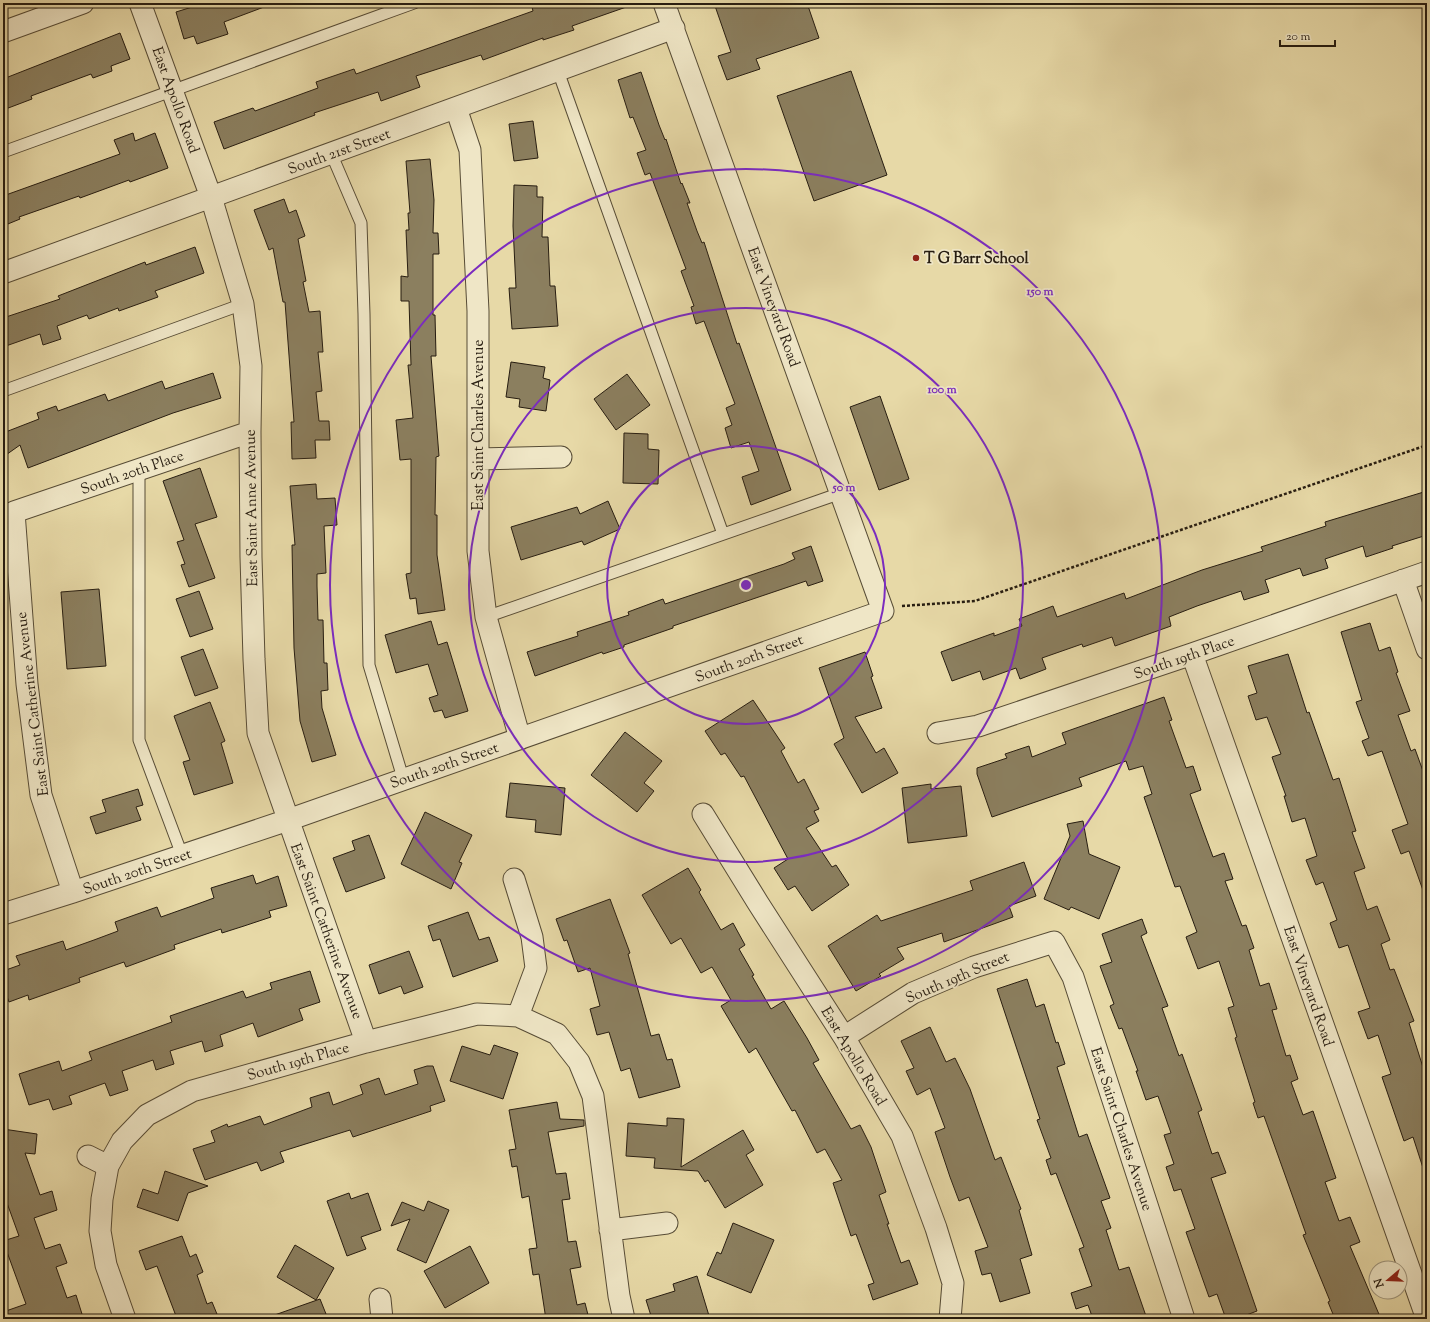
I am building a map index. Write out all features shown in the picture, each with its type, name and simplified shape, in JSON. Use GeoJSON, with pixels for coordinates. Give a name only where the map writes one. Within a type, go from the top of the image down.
{"type":"FeatureCollection","features":[{"type":"Feature","properties":{"kind":"street"},"geometry":{"type":"LineString","coordinates":[[3,32],[83,3]]}},
{"type":"Feature","properties":{"kind":"street","name":"East Apollo Road"},"geometry":{"type":"LineString","coordinates":[[140,3],[211,197]]}},
{"type":"Feature","properties":{"kind":"street","name":"East Vineyard Road"},"geometry":{"type":"LineString","coordinates":[[664,3],[841,493],[882,611]]}},
{"type":"Feature","properties":{"kind":"street","name":"South 21st Street"},"geometry":{"type":"LineString","coordinates":[[3,273],[674,28]]}},
{"type":"Feature","properties":{"kind":"street","name":"East Saint Charles Avenue"},"geometry":{"type":"LineString","coordinates":[[456,108],[470,150],[478,311],[478,551],[486,617],[520,739]]}},
{"type":"Feature","properties":{"kind":"street","name":"East Saint Anne Avenue"},"geometry":{"type":"LineString","coordinates":[[211,197],[243,304],[251,366],[250,432],[254,659],[258,733],[288,820]]}},
{"type":"Feature","properties":{"kind":"street","name":"South 20th Place"},"geometry":{"type":"LineString","coordinates":[[14,512],[250,432]]}},
{"type":"Feature","properties":{"kind":"street"},"geometry":{"type":"LineString","coordinates":[[478,459],[561,457]]}},
{"type":"Feature","properties":{"kind":"street","name":"East Saint Catherine Avenue"},"geometry":{"type":"LineString","coordinates":[[14,512],[27,684],[41,795],[73,892]]}},
{"type":"Feature","properties":{"kind":"street","name":"South 19th Place"},"geometry":{"type":"LineString","coordinates":[[938,733],[978,726],[1192,654],[1427,572]]}},
{"type":"Feature","properties":{"kind":"street"},"geometry":{"type":"LineString","coordinates":[[1403,580],[1427,649]]}},
{"type":"Feature","properties":{"kind":"street","name":"South 20th Street"},"geometry":{"type":"LineString","coordinates":[[3,914],[288,820],[403,778],[520,739],[882,611]]}},
{"type":"Feature","properties":{"kind":"street","name":"East Vineyard Road"},"geometry":{"type":"LineString","coordinates":[[1192,654],[1427,1319]]}},
{"type":"Feature","properties":{"kind":"street","name":"East Apollo Road"},"geometry":{"type":"LineString","coordinates":[[703,814],[844,1037],[902,1136],[931,1214],[953,1283],[950,1319]]}},
{"type":"Feature","properties":{"kind":"street","name":"East Saint Catherine Avenue"},"geometry":{"type":"LineString","coordinates":[[288,820],[366,1042]]}},
{"type":"Feature","properties":{"kind":"street"},"geometry":{"type":"LineString","coordinates":[[514,878],[532,937],[536,968],[518,1016],[557,1034],[579,1062],[593,1096],[619,1296],[624,1319]]}},
{"type":"Feature","properties":{"kind":"street","name":"East Saint Charles Avenue"},"geometry":{"type":"LineString","coordinates":[[1054,942],[1072,977],[1184,1319]]}},
{"type":"Feature","properties":{"kind":"street","name":"South 19th Street"},"geometry":{"type":"LineString","coordinates":[[844,1037],[913,993],[974,967],[1026,949],[1054,942]]}},
{"type":"Feature","properties":{"kind":"street","name":"South 19th Place"},"geometry":{"type":"LineString","coordinates":[[125,1319],[106,1265],[100,1231],[102,1198],[108,1166],[122,1141],[147,1115],[192,1091],[366,1042],[477,1014],[518,1016]]}},
{"type":"Feature","properties":{"kind":"street"},"geometry":{"type":"LineString","coordinates":[[88,1156],[108,1166]]}},
{"type":"Feature","properties":{"kind":"street"},"geometry":{"type":"LineString","coordinates":[[610,1230],[667,1223]]}},
{"type":"Feature","properties":{"kind":"lane"},"geometry":{"type":"LineString","coordinates":[[3,152],[172,89],[414,3]]}},
{"type":"Feature","properties":{"kind":"lane"},"geometry":{"type":"LineString","coordinates":[[558,71],[724,534]]}},
{"type":"Feature","properties":{"kind":"lane"},"geometry":{"type":"LineString","coordinates":[[331,154],[361,223],[364,314],[369,665],[403,778]]}},
{"type":"Feature","properties":{"kind":"lane"},"geometry":{"type":"LineString","coordinates":[[3,391],[243,304]]}},
{"type":"Feature","properties":{"kind":"lane"},"geometry":{"type":"LineString","coordinates":[[139,469],[140,740],[182,855]]}},
{"type":"Feature","properties":{"kind":"lane"},"geometry":{"type":"LineString","coordinates":[[486,617],[841,493]]}},
{"type":"Feature","properties":{"kind":"path"},"geometry":{"type":"LineString","coordinates":[[882,611],[905,606],[975,601],[1427,445]]}},
{"type":"Feature","properties":{"kind":"building"},"geometry":{"type":"Polygon","coordinates":[[[205,3],[272,4],[224,22],[228,34],[197,44],[194,36],[184,39],[176,12],[205,3]]]}},
{"type":"Feature","properties":{"kind":"building"},"geometry":{"type":"Polygon","coordinates":[[[531,3],[632,3],[632,5],[572,26],[574,30],[543,40],[543,38],[483,60],[481,55],[416,76],[420,87],[381,101],[378,92],[314,113],[315,115],[224,149],[214,122],[253,108],[255,111],[318,88],[316,82],[354,69],[356,74],[533,11],[531,3]]]}},
{"type":"Feature","properties":{"kind":"building"},"geometry":{"type":"Polygon","coordinates":[[[714,3],[807,3],[819,38],[756,59],[760,69],[727,80],[718,56],[731,52],[714,3]]]}},
{"type":"Feature","properties":{"kind":"building"},"geometry":{"type":"Polygon","coordinates":[[[120,33],[130,59],[111,66],[112,71],[93,78],[91,74],[31,96],[32,99],[3,110],[3,79],[120,33]]]}},
{"type":"Feature","properties":{"kind":"building"},"geometry":{"type":"Polygon","coordinates":[[[851,71],[887,175],[814,201],[777,96],[851,71]]]}},
{"type":"Feature","properties":{"kind":"building"},"geometry":{"type":"Polygon","coordinates":[[[641,72],[681,184],[682,183],[690,203],[687,203],[697,231],[702,243],[704,242],[737,344],[739,343],[791,490],[751,505],[742,477],[759,471],[749,442],[731,448],[725,428],[732,425],[726,408],[735,404],[704,321],[696,324],[691,307],[694,306],[681,271],[686,269],[650,173],[645,175],[637,153],[646,150],[633,117],[630,118],[618,80],[641,72]]]}},
{"type":"Feature","properties":{"kind":"building"},"geometry":{"type":"Polygon","coordinates":[[[533,121],[538,158],[514,161],[509,124],[533,121]]]}},
{"type":"Feature","properties":{"kind":"building"},"geometry":{"type":"Polygon","coordinates":[[[133,133],[135,141],[155,133],[168,168],[130,182],[129,180],[80,198],[79,196],[19,217],[20,219],[3,226],[3,196],[120,154],[114,140],[133,133]]]}},
{"type":"Feature","properties":{"kind":"building"},"geometry":{"type":"Polygon","coordinates":[[[430,159],[434,200],[433,233],[438,233],[439,254],[433,254],[433,315],[435,315],[436,356],[431,356],[439,456],[436,457],[435,515],[437,515],[437,555],[445,610],[418,614],[416,598],[410,599],[406,574],[411,573],[411,459],[400,460],[396,420],[413,418],[408,365],[411,365],[409,301],[401,301],[401,276],[408,277],[406,230],[409,230],[408,213],[410,213],[406,161],[430,159]]]}},
{"type":"Feature","properties":{"kind":"building"},"geometry":{"type":"Polygon","coordinates":[[[514,185],[537,186],[537,197],[543,197],[542,237],[548,237],[550,286],[555,286],[558,326],[512,329],[509,288],[516,288],[513,226],[514,185]]]}},
{"type":"Feature","properties":{"kind":"building"},"geometry":{"type":"Polygon","coordinates":[[[284,199],[289,213],[296,210],[305,236],[298,239],[306,281],[303,282],[309,312],[320,311],[323,352],[318,352],[322,391],[316,392],[319,421],[329,421],[330,440],[315,440],[316,458],[292,459],[291,422],[294,422],[285,302],[283,302],[273,248],[269,250],[254,210],[284,199]]]}},
{"type":"Feature","properties":{"kind":"building"},"geometry":{"type":"Polygon","coordinates":[[[195,247],[204,273],[155,291],[158,297],[119,311],[118,308],[89,319],[87,315],[57,326],[61,339],[43,345],[40,334],[3,347],[3,318],[60,299],[58,296],[145,262],[146,265],[195,247]]]}},
{"type":"Feature","properties":{"kind":"building"},"geometry":{"type":"Polygon","coordinates":[[[511,362],[545,367],[543,378],[550,380],[546,411],[519,407],[520,399],[506,397],[511,362]]]}},
{"type":"Feature","properties":{"kind":"building"},"geometry":{"type":"Polygon","coordinates":[[[213,373],[221,398],[173,413],[28,468],[20,445],[3,457],[3,433],[39,419],[37,413],[56,406],[58,411],[105,394],[108,401],[162,381],[165,389],[213,373]]]}},
{"type":"Feature","properties":{"kind":"building"},"geometry":{"type":"Polygon","coordinates":[[[627,374],[650,405],[616,430],[594,399],[627,374]]]}},
{"type":"Feature","properties":{"kind":"building"},"geometry":{"type":"Polygon","coordinates":[[[880,396],[909,479],[879,490],[850,407],[880,396]]]}},
{"type":"Feature","properties":{"kind":"building"},"geometry":{"type":"Polygon","coordinates":[[[624,433],[648,434],[648,449],[659,450],[658,484],[623,483],[624,433]]]}},
{"type":"Feature","properties":{"kind":"building"},"geometry":{"type":"Polygon","coordinates":[[[200,468],[217,517],[195,524],[215,578],[189,587],[181,565],[185,564],[177,542],[184,540],[163,481],[200,468]]]}},
{"type":"Feature","properties":{"kind":"building"},"geometry":{"type":"Polygon","coordinates":[[[316,484],[317,499],[335,498],[337,525],[324,526],[326,573],[317,574],[318,620],[323,620],[324,663],[327,663],[328,690],[321,691],[322,708],[336,755],[312,762],[300,721],[294,648],[292,545],[295,545],[290,486],[316,484]]]}},
{"type":"Feature","properties":{"kind":"building"},"geometry":{"type":"Polygon","coordinates":[[[1427,491],[1427,535],[1392,546],[1393,548],[1366,557],[1363,546],[1325,559],[1328,568],[1303,576],[1300,568],[1265,580],[1269,592],[1244,600],[1241,591],[1197,606],[1169,617],[1171,626],[1115,646],[1112,637],[1083,647],[1082,644],[1042,658],[1046,669],[1020,679],[1016,668],[983,680],[980,671],[952,681],[941,652],[994,633],[994,636],[1022,626],[1019,619],[1053,606],[1057,617],[1124,593],[1126,599],[1202,570],[1263,551],[1261,547],[1326,526],[1325,522],[1427,491]]]}},
{"type":"Feature","properties":{"kind":"building"},"geometry":{"type":"Polygon","coordinates":[[[608,501],[620,529],[584,545],[582,541],[521,560],[511,527],[577,507],[580,514],[608,501]]]}},
{"type":"Feature","properties":{"kind":"building"},"geometry":{"type":"Polygon","coordinates":[[[811,546],[823,581],[808,586],[806,581],[673,626],[673,628],[624,645],[624,647],[603,654],[602,652],[535,676],[527,652],[578,636],[577,632],[629,615],[628,612],[663,599],[665,604],[784,564],[795,559],[792,553],[811,546]]]}},
{"type":"Feature","properties":{"kind":"building"},"geometry":{"type":"Polygon","coordinates":[[[99,589],[106,666],[67,669],[61,592],[99,589]]]}},
{"type":"Feature","properties":{"kind":"building"},"geometry":{"type":"Polygon","coordinates":[[[199,591],[213,629],[190,637],[176,599],[199,591]]]}},
{"type":"Feature","properties":{"kind":"building"},"geometry":{"type":"Polygon","coordinates":[[[431,621],[438,645],[447,642],[468,711],[445,718],[442,710],[434,712],[429,698],[438,695],[428,664],[396,673],[385,635],[431,621]]]}},
{"type":"Feature","properties":{"kind":"building"},"geometry":{"type":"Polygon","coordinates":[[[1370,623],[1379,651],[1390,647],[1398,672],[1396,673],[1410,711],[1398,715],[1411,751],[1415,749],[1427,782],[1427,896],[1425,896],[1409,851],[1401,854],[1392,830],[1408,824],[1382,751],[1368,756],[1362,741],[1369,738],[1356,702],[1362,700],[1341,632],[1370,623]]]}},
{"type":"Feature","properties":{"kind":"building"},"geometry":{"type":"Polygon","coordinates":[[[203,649],[218,688],[195,696],[181,657],[203,649]]]}},
{"type":"Feature","properties":{"kind":"building"},"geometry":{"type":"Polygon","coordinates":[[[865,652],[873,676],[871,677],[882,708],[855,717],[876,753],[884,748],[898,773],[862,793],[834,744],[844,738],[819,668],[865,652]]]}},
{"type":"Feature","properties":{"kind":"building"},"geometry":{"type":"Polygon","coordinates":[[[1288,654],[1307,713],[1309,712],[1333,780],[1339,778],[1356,831],[1352,832],[1365,868],[1354,872],[1367,910],[1377,906],[1390,940],[1381,944],[1390,970],[1394,969],[1414,1021],[1409,1023],[1427,1080],[1427,1170],[1424,1171],[1413,1137],[1404,1141],[1382,1077],[1391,1074],[1378,1035],[1368,1039],[1358,1012],[1370,1008],[1348,945],[1339,948],[1330,923],[1337,920],[1323,882],[1316,885],[1306,860],[1317,856],[1305,818],[1292,822],[1284,796],[1286,796],[1272,757],[1281,754],[1267,717],[1256,720],[1248,696],[1257,693],[1248,666],[1288,654]]]}},
{"type":"Feature","properties":{"kind":"building"},"geometry":{"type":"Polygon","coordinates":[[[1164,697],[1172,720],[1169,721],[1186,768],[1193,766],[1201,790],[1190,794],[1213,857],[1224,853],[1233,879],[1225,881],[1242,926],[1246,925],[1254,948],[1249,950],[1260,986],[1269,983],[1277,1009],[1272,1010],[1286,1056],[1290,1055],[1298,1079],[1291,1082],[1303,1115],[1313,1111],[1336,1178],[1325,1182],[1339,1221],[1350,1217],[1360,1242],[1350,1246],[1368,1288],[1368,1300],[1373,1300],[1381,1319],[1335,1319],[1328,1302],[1330,1301],[1303,1235],[1306,1234],[1264,1116],[1258,1118],[1253,1103],[1255,1102],[1235,1038],[1237,1037],[1228,1008],[1234,1006],[1219,961],[1198,969],[1186,937],[1197,932],[1180,886],[1175,887],[1144,797],[1152,794],[1143,766],[1129,770],[1126,761],[1079,778],[1082,786],[992,817],[977,774],[977,768],[1007,758],[1005,754],[1029,746],[1032,757],[1066,744],[1062,733],[1164,697]]]}},
{"type":"Feature","properties":{"kind":"building"},"geometry":{"type":"Polygon","coordinates":[[[753,700],[785,748],[781,751],[798,783],[804,779],[819,809],[814,811],[819,821],[806,828],[832,867],[836,865],[849,885],[812,911],[795,886],[788,890],[774,868],[788,859],[744,776],[741,777],[725,753],[721,755],[705,731],[753,700]]]}},
{"type":"Feature","properties":{"kind":"building"},"geometry":{"type":"Polygon","coordinates":[[[210,702],[225,741],[221,743],[233,783],[194,795],[183,762],[190,760],[174,716],[210,702]]]}},
{"type":"Feature","properties":{"kind":"building"},"geometry":{"type":"Polygon","coordinates":[[[625,732],[662,761],[644,783],[654,791],[637,812],[591,775],[625,732]]]}},
{"type":"Feature","properties":{"kind":"building"},"geometry":{"type":"Polygon","coordinates":[[[510,783],[565,788],[561,835],[535,832],[536,820],[506,817],[510,783]]]}},
{"type":"Feature","properties":{"kind":"building"},"geometry":{"type":"Polygon","coordinates":[[[931,784],[931,789],[961,786],[967,836],[908,843],[902,788],[931,784]]]}},
{"type":"Feature","properties":{"kind":"building"},"geometry":{"type":"Polygon","coordinates":[[[138,789],[143,805],[136,807],[141,820],[96,834],[90,817],[106,812],[102,800],[138,789]]]}},
{"type":"Feature","properties":{"kind":"building"},"geometry":{"type":"Polygon","coordinates":[[[425,812],[472,835],[459,862],[462,863],[451,889],[401,864],[425,812]]]}},
{"type":"Feature","properties":{"kind":"building"},"geometry":{"type":"Polygon","coordinates":[[[1083,821],[1089,854],[1120,867],[1099,919],[1071,907],[1069,910],[1044,899],[1070,836],[1067,824],[1083,821]]]}},
{"type":"Feature","properties":{"kind":"building"},"geometry":{"type":"Polygon","coordinates":[[[369,835],[385,878],[346,892],[333,858],[355,850],[352,841],[369,835]]]}},
{"type":"Feature","properties":{"kind":"building"},"geometry":{"type":"Polygon","coordinates":[[[1024,862],[1036,896],[1009,906],[1013,917],[944,942],[942,933],[897,948],[904,959],[879,974],[881,976],[856,991],[828,946],[877,915],[881,921],[973,890],[970,881],[1024,862]]]}},
{"type":"Feature","properties":{"kind":"building"},"geometry":{"type":"Polygon","coordinates":[[[688,868],[701,890],[699,892],[721,930],[733,923],[745,945],[739,949],[754,975],[752,976],[771,1009],[784,1001],[819,1060],[813,1063],[851,1129],[860,1125],[871,1147],[886,1192],[879,1195],[889,1224],[887,1224],[901,1263],[909,1260],[918,1284],[873,1300],[868,1285],[874,1283],[856,1234],[851,1236],[833,1183],[842,1180],[825,1149],[817,1153],[795,1110],[792,1111],[756,1048],[749,1053],[721,1006],[731,1000],[712,967],[701,973],[681,938],[671,944],[642,895],[688,868]]]}},
{"type":"Feature","properties":{"kind":"building"},"geometry":{"type":"Polygon","coordinates":[[[253,875],[256,884],[278,876],[287,906],[269,911],[271,917],[222,933],[221,929],[174,945],[175,949],[126,967],[124,962],[79,978],[80,982],[29,1000],[28,995],[9,1002],[3,986],[3,971],[20,965],[16,956],[63,941],[66,950],[118,931],[115,922],[157,907],[161,917],[214,898],[211,888],[253,875]]]}},
{"type":"Feature","properties":{"kind":"building"},"geometry":{"type":"Polygon","coordinates":[[[610,899],[630,953],[628,954],[651,1036],[659,1034],[667,1060],[672,1059],[680,1087],[639,1098],[630,1068],[621,1071],[609,1032],[597,1035],[590,1009],[600,1006],[590,968],[578,972],[567,940],[564,941],[556,919],[610,899]]]}},
{"type":"Feature","properties":{"kind":"building"},"geometry":{"type":"Polygon","coordinates":[[[468,912],[479,940],[489,937],[498,961],[453,977],[440,939],[433,941],[428,926],[468,912]]]}},
{"type":"Feature","properties":{"kind":"building"},"geometry":{"type":"Polygon","coordinates":[[[1142,919],[1147,933],[1141,936],[1168,1006],[1162,1008],[1179,1056],[1182,1054],[1202,1110],[1198,1112],[1212,1154],[1218,1152],[1226,1173],[1211,1178],[1257,1311],[1236,1319],[1226,1319],[1217,1294],[1209,1297],[1186,1232],[1195,1229],[1181,1189],[1174,1191],[1166,1167],[1174,1164],[1164,1135],[1171,1133],[1158,1096],[1146,1100],[1136,1071],[1138,1071],[1122,1028],[1119,1029],[1110,1006],[1114,1004],[1100,966],[1112,962],[1102,934],[1142,919]]]}},
{"type":"Feature","properties":{"kind":"building"},"geometry":{"type":"Polygon","coordinates":[[[409,951],[423,987],[404,994],[401,986],[379,994],[369,965],[409,951]]]}},
{"type":"Feature","properties":{"kind":"building"},"geometry":{"type":"Polygon","coordinates":[[[310,971],[320,1002],[299,1009],[303,1020],[258,1037],[253,1023],[220,1035],[223,1046],[205,1052],[202,1041],[170,1051],[174,1064],[156,1070],[153,1060],[122,1071],[128,1090],[110,1096],[105,1083],[69,1096],[72,1104],[53,1110],[49,1099],[29,1105],[19,1074],[59,1061],[62,1071],[92,1060],[89,1052],[172,1022],[170,1016],[243,991],[246,998],[272,989],[270,983],[310,971]]]}},
{"type":"Feature","properties":{"kind":"building"},"geometry":{"type":"Polygon","coordinates":[[[1027,979],[1036,1007],[1044,1004],[1056,1043],[1058,1042],[1065,1064],[1057,1067],[1079,1137],[1087,1134],[1110,1198],[1101,1201],[1111,1228],[1106,1230],[1119,1270],[1129,1267],[1147,1319],[1093,1319],[1088,1305],[1076,1309],[1071,1293],[1092,1286],[1079,1249],[1084,1247],[1056,1173],[1051,1175],[1046,1160],[1051,1158],[1037,1120],[1040,1119],[997,989],[1027,979]]]}},
{"type":"Feature","properties":{"kind":"building"},"geometry":{"type":"Polygon","coordinates":[[[930,1027],[946,1062],[955,1058],[970,1089],[995,1160],[1001,1157],[1021,1209],[1019,1210],[1032,1255],[1020,1259],[1030,1293],[1000,1302],[991,1273],[982,1275],[975,1251],[988,1247],[969,1197],[959,1201],[950,1177],[935,1132],[945,1128],[930,1088],[917,1095],[906,1071],[914,1068],[901,1041],[930,1027]]]}},
{"type":"Feature","properties":{"kind":"building"},"geometry":{"type":"Polygon","coordinates":[[[494,1045],[518,1053],[503,1099],[450,1081],[462,1046],[490,1055],[494,1045]]]}},
{"type":"Feature","properties":{"kind":"building"},"geometry":{"type":"Polygon","coordinates":[[[427,1066],[433,1066],[445,1101],[430,1106],[431,1111],[353,1137],[350,1130],[280,1152],[284,1162],[261,1171],[257,1162],[205,1180],[193,1149],[215,1142],[211,1131],[227,1124],[228,1127],[260,1116],[264,1125],[312,1107],[310,1098],[329,1092],[333,1105],[363,1094],[360,1085],[379,1078],[385,1095],[418,1084],[414,1070],[427,1066]]]}},
{"type":"Feature","properties":{"kind":"building"},"geometry":{"type":"Polygon","coordinates":[[[557,1102],[560,1119],[584,1120],[584,1126],[548,1132],[556,1174],[566,1173],[570,1199],[562,1200],[568,1242],[576,1241],[581,1267],[570,1269],[577,1305],[585,1303],[589,1319],[545,1319],[539,1274],[533,1275],[529,1249],[537,1248],[529,1196],[522,1198],[517,1166],[512,1167],[509,1150],[516,1149],[509,1110],[557,1102]]]}},
{"type":"Feature","properties":{"kind":"building"},"geometry":{"type":"Polygon","coordinates":[[[667,1118],[684,1119],[681,1167],[743,1130],[754,1150],[746,1155],[763,1185],[725,1208],[708,1180],[705,1182],[698,1171],[654,1168],[655,1158],[626,1156],[628,1123],[667,1126],[667,1118]]]}},
{"type":"Feature","properties":{"kind":"building"},"geometry":{"type":"Polygon","coordinates":[[[3,1129],[37,1134],[35,1154],[25,1153],[40,1195],[52,1191],[57,1210],[34,1218],[45,1249],[60,1244],[67,1263],[56,1267],[67,1298],[76,1295],[82,1314],[67,1319],[3,1319],[3,1312],[26,1304],[3,1241],[19,1236],[3,1192],[3,1129]]]}},
{"type":"Feature","properties":{"kind":"building"},"geometry":{"type":"Polygon","coordinates":[[[165,1171],[208,1186],[188,1193],[178,1221],[137,1207],[143,1189],[158,1194],[165,1171]]]}},
{"type":"Feature","properties":{"kind":"building"},"geometry":{"type":"Polygon","coordinates":[[[349,1193],[351,1199],[368,1193],[381,1230],[361,1237],[366,1249],[347,1256],[327,1201],[349,1193]]]}},
{"type":"Feature","properties":{"kind":"building"},"geometry":{"type":"Polygon","coordinates":[[[428,1201],[449,1210],[426,1263],[397,1250],[410,1219],[391,1226],[402,1202],[424,1211],[428,1201]]]}},
{"type":"Feature","properties":{"kind":"building"},"geometry":{"type":"Polygon","coordinates":[[[733,1223],[774,1240],[751,1293],[707,1275],[717,1252],[721,1254],[733,1223]]]}},
{"type":"Feature","properties":{"kind":"building"},"geometry":{"type":"Polygon","coordinates":[[[182,1236],[190,1257],[196,1254],[203,1272],[197,1275],[207,1304],[212,1302],[219,1319],[171,1319],[176,1316],[157,1266],[146,1270],[139,1251],[182,1236]]]}},
{"type":"Feature","properties":{"kind":"building"},"geometry":{"type":"Polygon","coordinates":[[[295,1245],[334,1268],[316,1300],[277,1277],[295,1245]]]}},
{"type":"Feature","properties":{"kind":"building"},"geometry":{"type":"Polygon","coordinates":[[[470,1246],[489,1283],[445,1308],[424,1271],[470,1246]]]}},
{"type":"Feature","properties":{"kind":"building"},"geometry":{"type":"Polygon","coordinates":[[[697,1276],[710,1319],[652,1319],[646,1300],[675,1291],[673,1284],[697,1276]]]}},
{"type":"Feature","properties":{"kind":"building"},"geometry":{"type":"Polygon","coordinates":[[[320,1299],[328,1319],[270,1319],[269,1317],[320,1299]]]}},
{"type":"Feature","properties":{"kind":"place","name":"T G Barr School"},"geometry":{"type":"Point","coordinates":[916,258]}}]}
